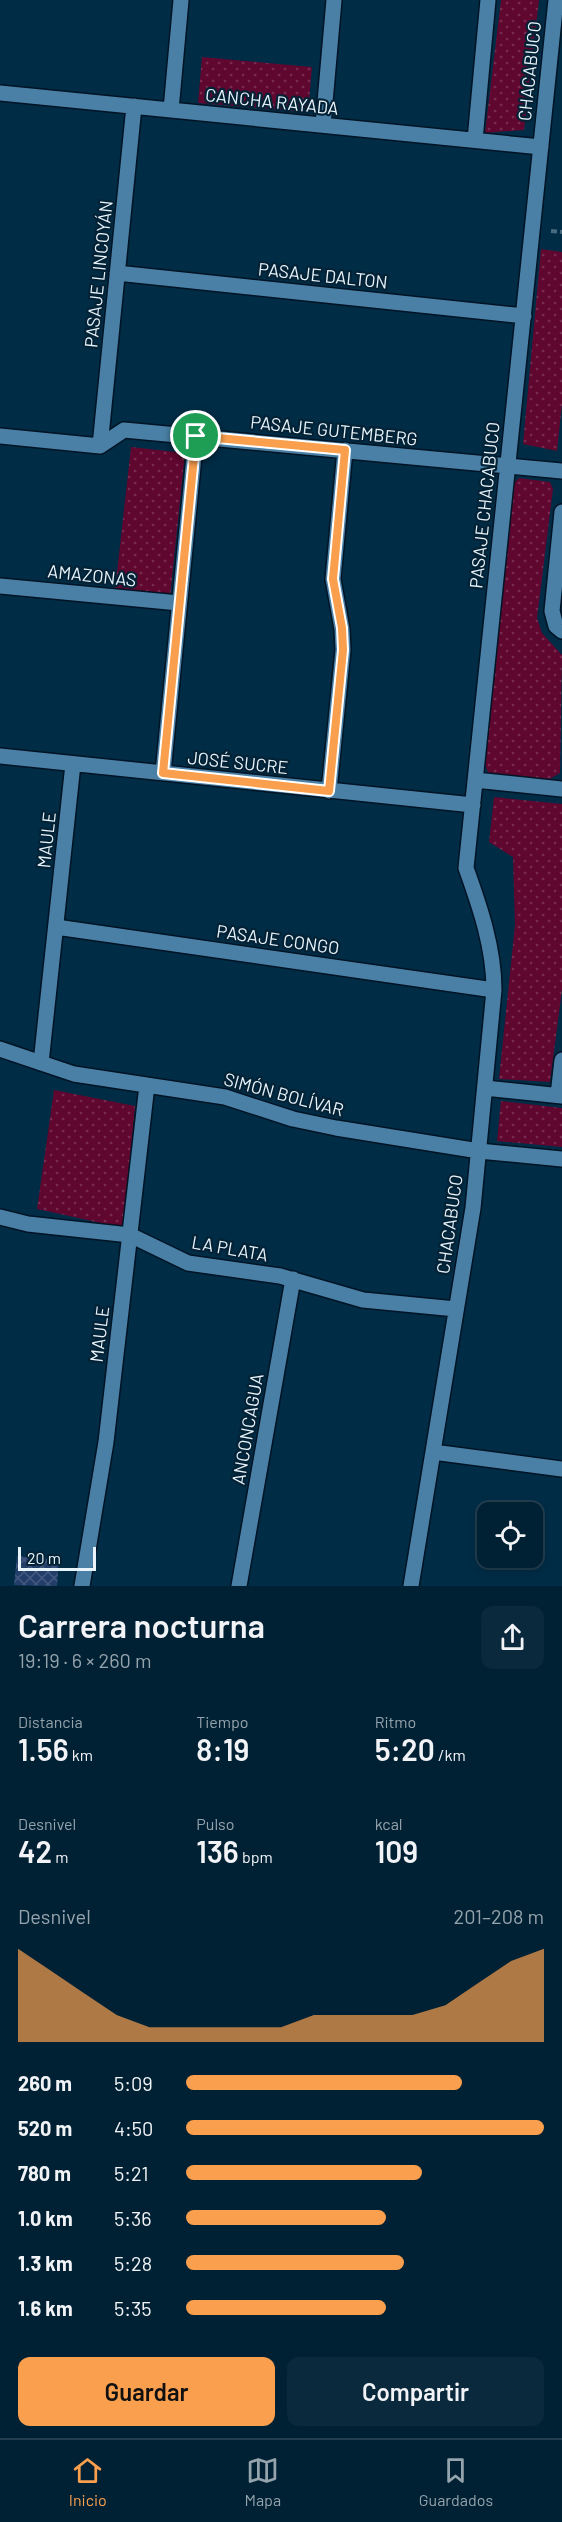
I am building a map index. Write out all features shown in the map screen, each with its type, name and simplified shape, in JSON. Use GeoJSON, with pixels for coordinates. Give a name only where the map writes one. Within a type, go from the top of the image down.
{"type":"FeatureCollection","features":[{"type":"Feature","properties":{"kind":"street"},"geometry":{"type":"LineString","coordinates":[[171,110],[181,0]]}},
{"type":"Feature","properties":{"kind":"street"},"geometry":{"type":"LineString","coordinates":[[322,125],[334,0]]}},
{"type":"Feature","properties":{"kind":"street"},"geometry":{"type":"LineString","coordinates":[[475,140],[488,0]]}},
{"type":"Feature","properties":{"kind":"street","name":"CHACABUCO"},"geometry":{"type":"LineString","coordinates":[[541,147],[556,0]]}},
{"type":"Feature","properties":{"kind":"street","name":"CANCHA RAYADA"},"geometry":{"type":"LineString","coordinates":[[0,93],[541,147]]}},
{"type":"Feature","properties":{"kind":"street","name":"PASAJE LINCOYÁN"},"geometry":{"type":"LineString","coordinates":[[100,446],[134,106]]}},
{"type":"Feature","properties":{"kind":"street","name":"PASAJE CHACABUCO"},"geometry":{"type":"LineString","coordinates":[[466,868],[541,147]]}},
{"type":"Feature","properties":{"kind":"street","name":"PASAJE DALTON"},"geometry":{"type":"LineString","coordinates":[[117,273],[524,316]]}},
{"type":"Feature","properties":{"kind":"street","name":"PASAJE GUTEMBERG"},"geometry":{"type":"LineString","coordinates":[[100,446],[124,430],[562,471]]}},
{"type":"Feature","properties":{"kind":"street"},"geometry":{"type":"LineString","coordinates":[[0,436],[100,446]]}},
{"type":"Feature","properties":{"kind":"street"},"geometry":{"type":"LineString","coordinates":[[163,773],[196,436]]}},
{"type":"Feature","properties":{"kind":"street"},"geometry":{"type":"LineString","coordinates":[[329,791],[343,650],[342,628],[333,579],[345,450]]}},
{"type":"Feature","properties":{"kind":"street"},"geometry":{"type":"LineString","coordinates":[[562,512],[552,611],[556,626],[562,631]]}},
{"type":"Feature","properties":{"kind":"street","name":"AMAZONAS"},"geometry":{"type":"LineString","coordinates":[[0,586],[179,603]]}},
{"type":"Feature","properties":{"kind":"street","name":"JOSÉ SUCRE"},"geometry":{"type":"LineString","coordinates":[[0,756],[473,805]]}},
{"type":"Feature","properties":{"kind":"street","name":"MAULE"},"geometry":{"type":"LineString","coordinates":[[41,1063],[73,764]]}},
{"type":"Feature","properties":{"kind":"street"},"geometry":{"type":"LineString","coordinates":[[475,780],[562,789]]}},
{"type":"Feature","properties":{"kind":"street","name":"CHACABUCO"},"geometry":{"type":"LineString","coordinates":[[411,1586],[479,1151],[494,990],[494,967],[480,907],[466,868]]}},
{"type":"Feature","properties":{"kind":"street","name":"PASAJE CONGO"},"geometry":{"type":"LineString","coordinates":[[56,927],[494,990]]}},
{"type":"Feature","properties":{"kind":"street","name":"SIMÓN BOLÍVAR"},"geometry":{"type":"LineString","coordinates":[[0,1049],[74,1074],[225,1097],[293,1119],[344,1130],[479,1151],[562,1159]]}},
{"type":"Feature","properties":{"kind":"street"},"geometry":{"type":"LineString","coordinates":[[485,1088],[560,1096],[562,1060]]}},
{"type":"Feature","properties":{"kind":"street","name":"MAULE"},"geometry":{"type":"LineString","coordinates":[[82,1586],[106,1442],[147,1085]]}},
{"type":"Feature","properties":{"kind":"street","name":"LA PLATA"},"geometry":{"type":"LineString","coordinates":[[0,1217],[28,1224],[130,1234],[188,1263],[293,1280],[363,1300],[456,1309]]}},
{"type":"Feature","properties":{"kind":"street","name":"ANCONCAGUA"},"geometry":{"type":"LineString","coordinates":[[239,1586],[293,1280]]}},
{"type":"Feature","properties":{"kind":"street"},"geometry":{"type":"LineString","coordinates":[[432,1452],[562,1469]]}},
{"type":"Feature","properties":{"kind":"shaded area"},"geometry":{"type":"Polygon","coordinates":[[[501,0],[539,0],[524,130],[485,133],[501,0]]]}},
{"type":"Feature","properties":{"kind":"shaded area"},"geometry":{"type":"Polygon","coordinates":[[[202,57],[312,67],[308,112],[198,103],[202,57]]]}},
{"type":"Feature","properties":{"kind":"shaded area"},"geometry":{"type":"Polygon","coordinates":[[[541,249],[562,252],[562,404],[557,451],[523,444],[541,249]]]}},
{"type":"Feature","properties":{"kind":"shaded area"},"geometry":{"type":"Polygon","coordinates":[[[131,447],[185,453],[170,597],[115,590],[131,447]]]}},
{"type":"Feature","properties":{"kind":"shaded area"},"geometry":{"type":"Polygon","coordinates":[[[519,478],[550,482],[553,489],[537,618],[542,633],[562,655],[560,773],[550,779],[489,774],[484,763],[514,483],[519,478]]]}},
{"type":"Feature","properties":{"kind":"shaded area"},"geometry":{"type":"Polygon","coordinates":[[[494,797],[562,804],[562,990],[550,1082],[499,1079],[515,925],[513,857],[489,842],[494,797]]]}},
{"type":"Feature","properties":{"kind":"shaded area"},"geometry":{"type":"Polygon","coordinates":[[[54,1090],[135,1106],[124,1228],[37,1209],[54,1090]]]}},
{"type":"Feature","properties":{"kind":"shaded area"},"geometry":{"type":"Polygon","coordinates":[[[501,1101],[562,1108],[562,1147],[497,1141],[501,1101]]]}},
{"type":"Feature","properties":{"kind":"building"},"geometry":{"type":"Polygon","coordinates":[[[17,1556],[59,1560],[57,1586],[14,1585],[17,1556]]]}},
{"type":"Feature","properties":{"kind":"route"},"geometry":{"type":"LineString","coordinates":[[196,436],[345,450],[333,566],[343,650],[329,791],[163,773],[196,436]]}}]}
